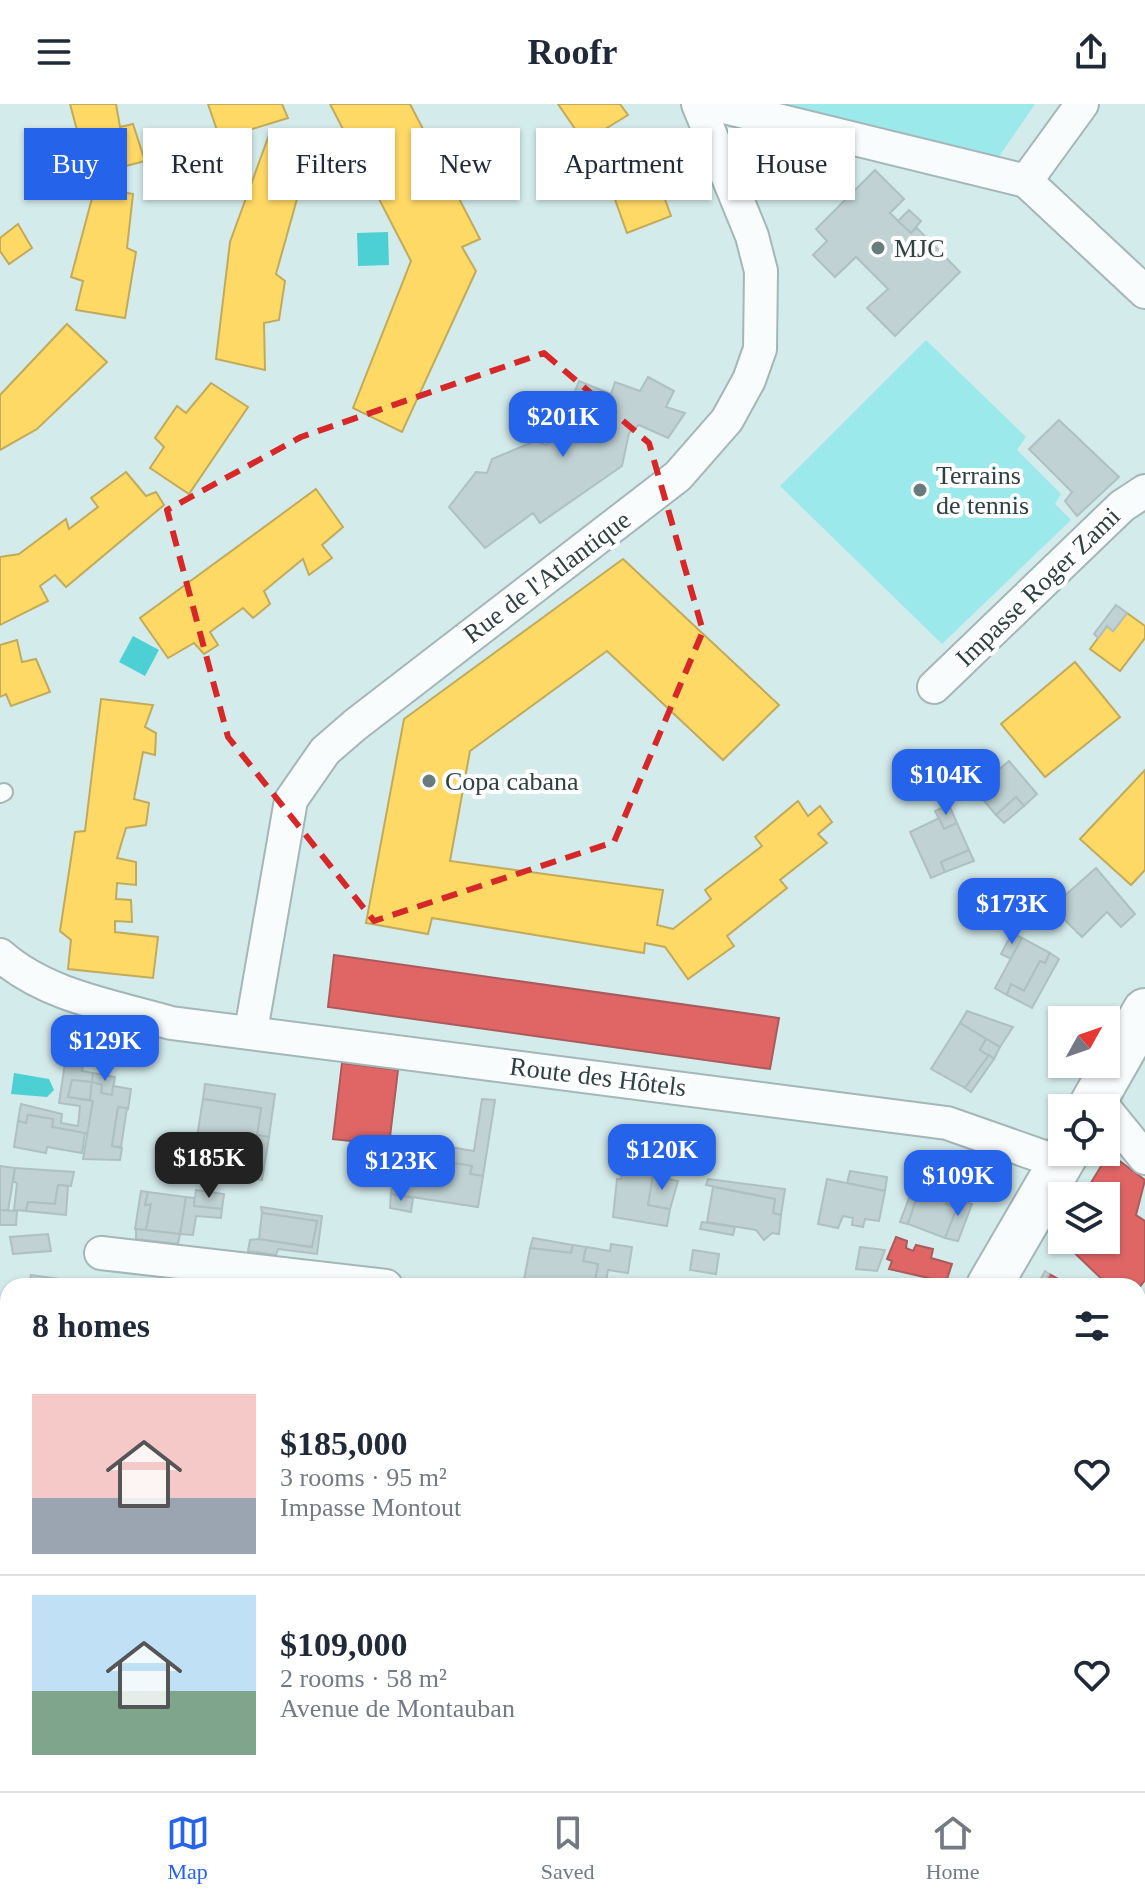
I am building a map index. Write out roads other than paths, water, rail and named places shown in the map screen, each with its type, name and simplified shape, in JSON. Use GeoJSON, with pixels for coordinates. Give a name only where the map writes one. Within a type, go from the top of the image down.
{"type":"FeatureCollection","features":[{"type":"Feature","properties":{"kind":"main road"},"geometry":{"type":"LineString","coordinates":[[1105,1094],[1145,1011]]}},
{"type":"Feature","properties":{"kind":"main road"},"geometry":{"type":"LineString","coordinates":[[994,1278],[1059,1166]]}},
{"type":"Feature","properties":{"kind":"street","name":"Rue de l'Atlantique"},"geometry":{"type":"LineString","coordinates":[[251,1031],[287,814],[303,780],[325,751],[678,476],[727,420],[749,380],[760,349],[761,271],[752,236],[698,104]]}},
{"type":"Feature","properties":{"kind":"street"},"geometry":{"type":"LineString","coordinates":[[712,104],[1026,181],[1145,292]]}},
{"type":"Feature","properties":{"kind":"street"},"geometry":{"type":"LineString","coordinates":[[1026,181],[1082,104]]}},
{"type":"Feature","properties":{"kind":"street","name":"Impasse Roger Zami"},"geometry":{"type":"LineString","coordinates":[[934,687],[1122,506],[1145,491]]}},
{"type":"Feature","properties":{"kind":"street","name":"Route des Hôtels"},"geometry":{"type":"LineString","coordinates":[[0,955],[21,973],[63,992],[171,1023],[947,1123],[1048,1153]]}},
{"type":"Feature","properties":{"kind":"street"},"geometry":{"type":"LineString","coordinates":[[1120,1130],[1145,1158]]}},
{"type":"Feature","properties":{"kind":"street"},"geometry":{"type":"LineString","coordinates":[[101,1253],[317,1278]]}},
{"type":"Feature","properties":{"kind":"place","name":"MJC"},"geometry":{"type":"Point","coordinates":[878,248]}},
{"type":"Feature","properties":{"kind":"place","name":"Terrains de tennis"},"geometry":{"type":"Point","coordinates":[920,490]}},
{"type":"Feature","properties":{"kind":"place","name":"Copa cabana"},"geometry":{"type":"Point","coordinates":[429,781]}}]}
